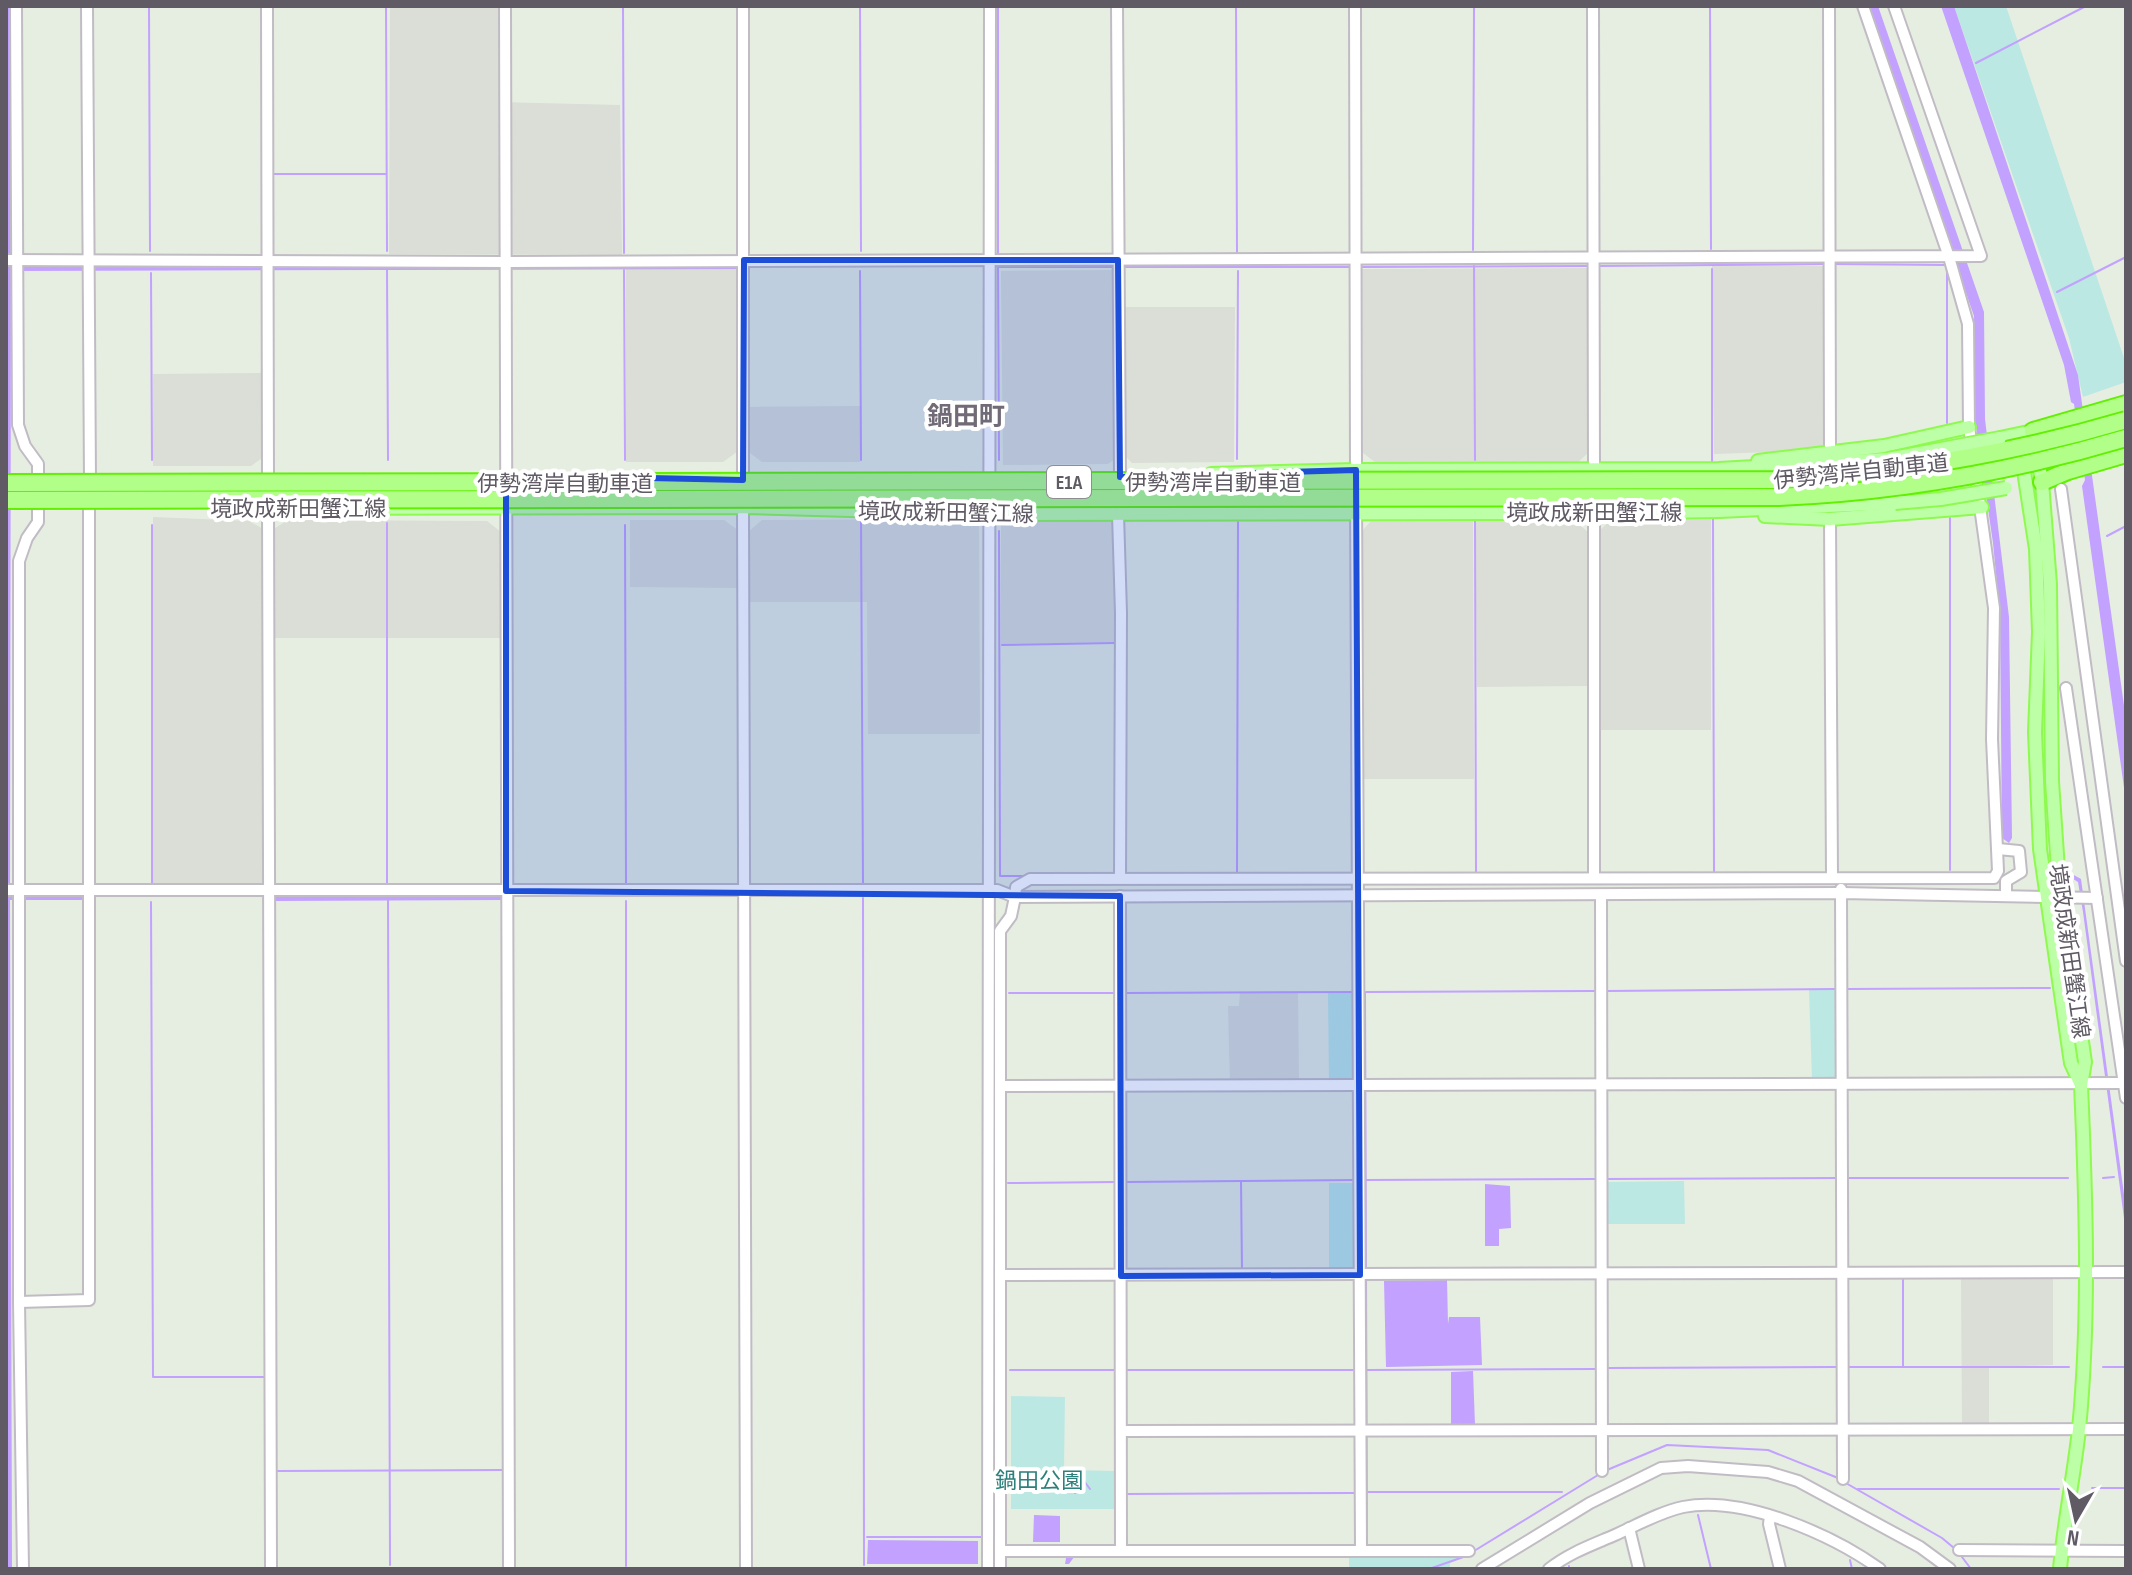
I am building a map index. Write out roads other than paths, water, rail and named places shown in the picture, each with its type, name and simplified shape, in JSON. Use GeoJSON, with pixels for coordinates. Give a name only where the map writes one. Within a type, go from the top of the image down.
{"type":"FeatureCollection","features":[{"type":"Feature","properties":{"kind":"highway"},"geometry":{"type":"LineString","coordinates":[[2026,432],[2126,404]]}},
{"type":"Feature","properties":{"kind":"highway","name":"伊勢湾岸自動車道"},"geometry":{"type":"LineString","coordinates":[[6,481],[1778,480],[1963,461],[2029,447],[2126,420]]}},
{"type":"Feature","properties":{"kind":"highway","name":"伊勢湾岸自動車道"},"geometry":{"type":"LineString","coordinates":[[6,500],[1779,497],[1841,494],[1967,478],[2030,465],[2126,438]]}},
{"type":"Feature","properties":{"kind":"highway"},"geometry":{"type":"LineString","coordinates":[[2035,483],[2126,454]]}},
{"type":"Feature","properties":{"kind":"main road"},"geometry":{"type":"LineString","coordinates":[[1719,469],[1775,457],[1899,443],[1969,427]]}},
{"type":"Feature","properties":{"kind":"main road","name":"境政成新田蟹江線"},"geometry":{"type":"LineString","coordinates":[[6,481],[506,475],[743,480],[1120,477],[1356,470],[1719,469],[1888,459],[2026,432],[2050,584],[2052,781],[2085,1062],[2081,1085],[2086,1273],[2079,1429],[2060,1569]]}},
{"type":"Feature","properties":{"kind":"main road","name":"境政成新田蟹江線"},"geometry":{"type":"LineString","coordinates":[[6,507],[743,507],[990,514],[1594,513],[1895,503],[1941,499],[2035,483]]}},
{"type":"Feature","properties":{"kind":"main road","name":"境政成新田蟹江線"},"geometry":{"type":"LineString","coordinates":[[2035,483],[2039,632],[2035,732],[2037,805],[2046,897],[2071,1063],[2081,1085]]}},
{"type":"Feature","properties":{"kind":"main road"},"geometry":{"type":"LineString","coordinates":[[1719,511],[1830,519],[1982,507]]}},
{"type":"Feature","properties":{"kind":"street"},"geometry":{"type":"LineString","coordinates":[[16,6],[14,264],[18,425],[25,446],[38,464],[38,522],[27,538],[19,561],[16,893],[23,1569]]}},
{"type":"Feature","properties":{"kind":"street"},"geometry":{"type":"LineString","coordinates":[[87,6],[90,480]]}},
{"type":"Feature","properties":{"kind":"street"},"geometry":{"type":"LineString","coordinates":[[267,6],[268,478]]}},
{"type":"Feature","properties":{"kind":"street"},"geometry":{"type":"LineString","coordinates":[[505,6],[509,1569]]}},
{"type":"Feature","properties":{"kind":"street"},"geometry":{"type":"LineString","coordinates":[[743,6],[743,480]]}},
{"type":"Feature","properties":{"kind":"street"},"geometry":{"type":"LineString","coordinates":[[988,1569],[990,6]]}},
{"type":"Feature","properties":{"kind":"street"},"geometry":{"type":"LineString","coordinates":[[1117,6],[1120,477]]}},
{"type":"Feature","properties":{"kind":"street"},"geometry":{"type":"LineString","coordinates":[[1355,6],[1357,878],[1364,1275],[1360,1370],[1365,1551]]}},
{"type":"Feature","properties":{"kind":"street"},"geometry":{"type":"LineString","coordinates":[[1593,6],[1594,470]]}},
{"type":"Feature","properties":{"kind":"street"},"geometry":{"type":"LineString","coordinates":[[1829,6],[1830,453]]}},
{"type":"Feature","properties":{"kind":"street"},"geometry":{"type":"LineString","coordinates":[[1000,1569],[1000,931],[1011,916],[1016,887],[1030,879],[1994,878],[1998,871],[1992,739],[1994,608],[1969,427],[1968,324],[1950,257],[1863,6]]}},
{"type":"Feature","properties":{"kind":"street"},"geometry":{"type":"LineString","coordinates":[[14,264],[505,267],[744,260],[1981,256],[1894,6]]}},
{"type":"Feature","properties":{"kind":"street"},"geometry":{"type":"LineString","coordinates":[[2061,489],[2126,961]]}},
{"type":"Feature","properties":{"kind":"street"},"geometry":{"type":"LineString","coordinates":[[19,1302],[89,1300],[89,507]]}},
{"type":"Feature","properties":{"kind":"street"},"geometry":{"type":"LineString","coordinates":[[743,507],[746,1569]]}},
{"type":"Feature","properties":{"kind":"street"},"geometry":{"type":"LineString","coordinates":[[268,508],[271,1569]]}},
{"type":"Feature","properties":{"kind":"street"},"geometry":{"type":"LineString","coordinates":[[1594,513],[1594,877]]}},
{"type":"Feature","properties":{"kind":"street"},"geometry":{"type":"LineString","coordinates":[[1118,514],[1120,878]]}},
{"type":"Feature","properties":{"kind":"street"},"geometry":{"type":"LineString","coordinates":[[1830,519],[1836,877],[1841,893],[1843,1479]]}},
{"type":"Feature","properties":{"kind":"street"},"geometry":{"type":"LineString","coordinates":[[2066,688],[2093,898],[2105,947],[2126,1098]]}},
{"type":"Feature","properties":{"kind":"street"},"geometry":{"type":"LineString","coordinates":[[1998,849],[2019,851],[2022,862],[2021,872],[2006,881],[2006,895]]}},
{"type":"Feature","properties":{"kind":"street"},"geometry":{"type":"LineString","coordinates":[[16,893],[88,890],[997,890],[1015,897],[1841,893],[2093,898]]}},
{"type":"Feature","properties":{"kind":"street"},"geometry":{"type":"LineString","coordinates":[[1601,895],[1602,1471]]}},
{"type":"Feature","properties":{"kind":"street"},"geometry":{"type":"LineString","coordinates":[[1120,896],[1121,1551]]}},
{"type":"Feature","properties":{"kind":"street"},"geometry":{"type":"LineString","coordinates":[[1001,1086],[2124,1083]]}},
{"type":"Feature","properties":{"kind":"street"},"geometry":{"type":"LineString","coordinates":[[1001,1275],[2121,1272]]}},
{"type":"Feature","properties":{"kind":"street"},"geometry":{"type":"LineString","coordinates":[[1121,1431],[2126,1429]]}},
{"type":"Feature","properties":{"kind":"street"},"geometry":{"type":"LineString","coordinates":[[1482,1569],[1590,1503],[1661,1468],[1688,1466],[1768,1472],[1798,1481],[1933,1555],[1950,1569]]}},
{"type":"Feature","properties":{"kind":"street"},"geometry":{"type":"LineString","coordinates":[[1549,1569],[1570,1554],[1630,1532],[1672,1511],[1706,1505],[1770,1520],[1840,1543],[1880,1569]]}},
{"type":"Feature","properties":{"kind":"street"},"geometry":{"type":"LineString","coordinates":[[1770,1520],[1780,1569]]}},
{"type":"Feature","properties":{"kind":"street"},"geometry":{"type":"LineString","coordinates":[[1630,1532],[1639,1569]]}},
{"type":"Feature","properties":{"kind":"street"},"geometry":{"type":"LineString","coordinates":[[1959,1550],[2126,1551]]}},
{"type":"Feature","properties":{"kind":"street"},"geometry":{"type":"LineString","coordinates":[[1002,1551],[1469,1551]]}},
{"type":"Feature","properties":{"kind":"waterway"},"geometry":{"type":"LineString","coordinates":[[149,6],[150,251]]}},
{"type":"Feature","properties":{"kind":"waterway"},"geometry":{"type":"LineString","coordinates":[[386,6],[387,251]]}},
{"type":"Feature","properties":{"kind":"waterway"},"geometry":{"type":"LineString","coordinates":[[623,6],[624,253]]}},
{"type":"Feature","properties":{"kind":"waterway"},"geometry":{"type":"LineString","coordinates":[[860,6],[861,251]]}},
{"type":"Feature","properties":{"kind":"waterway"},"geometry":{"type":"LineString","coordinates":[[998,6],[998,254]]}},
{"type":"Feature","properties":{"kind":"waterway"},"geometry":{"type":"LineString","coordinates":[[1236,6],[1237,254]]}},
{"type":"Feature","properties":{"kind":"waterway"},"geometry":{"type":"LineString","coordinates":[[1473,250],[1474,6]]}},
{"type":"Feature","properties":{"kind":"waterway"},"geometry":{"type":"LineString","coordinates":[[1710,6],[1711,249]]}},
{"type":"Feature","properties":{"kind":"waterway"},"geometry":{"type":"LineString","coordinates":[[1976,63],[2086,6]]}},
{"type":"Feature","properties":{"kind":"waterway"},"geometry":{"type":"LineString","coordinates":[[273,174],[386,174]]}},
{"type":"Feature","properties":{"kind":"waterway"},"geometry":{"type":"LineString","coordinates":[[2057,292],[2126,257]]}},
{"type":"Feature","properties":{"kind":"waterway"},"geometry":{"type":"LineString","coordinates":[[1598,266],[1824,264]]}},
{"type":"Feature","properties":{"kind":"waterway"},"geometry":{"type":"LineString","coordinates":[[1835,264],[1947,265],[1947,423]]}},
{"type":"Feature","properties":{"kind":"waterway"},"geometry":{"type":"LineString","coordinates":[[1474,266],[1475,460]]}},
{"type":"Feature","properties":{"kind":"waterway"},"geometry":{"type":"LineString","coordinates":[[1361,267],[1588,266]]}},
{"type":"Feature","properties":{"kind":"waterway"},"geometry":{"type":"LineString","coordinates":[[999,460],[998,267],[1113,267]]}},
{"type":"Feature","properties":{"kind":"waterway"},"geometry":{"type":"LineString","coordinates":[[1124,267],[1350,267]]}},
{"type":"Feature","properties":{"kind":"waterway"},"geometry":{"type":"LineString","coordinates":[[387,269],[388,460]]}},
{"type":"Feature","properties":{"kind":"waterway"},"geometry":{"type":"LineString","coordinates":[[1712,269],[1712,461]]}},
{"type":"Feature","properties":{"kind":"waterway"},"geometry":{"type":"LineString","coordinates":[[624,270],[625,460]]}},
{"type":"Feature","properties":{"kind":"waterway"},"geometry":{"type":"LineString","coordinates":[[860,271],[861,460]]}},
{"type":"Feature","properties":{"kind":"waterway"},"geometry":{"type":"LineString","coordinates":[[1237,459],[1238,271]]}},
{"type":"Feature","properties":{"kind":"waterway"},"geometry":{"type":"LineString","coordinates":[[151,273],[152,460]]}},
{"type":"Feature","properties":{"kind":"waterway"},"geometry":{"type":"LineString","coordinates":[[1950,518],[1950,870]]}},
{"type":"Feature","properties":{"kind":"waterway"},"geometry":{"type":"LineString","coordinates":[[1713,519],[1714,872]]}},
{"type":"Feature","properties":{"kind":"waterway"},"geometry":{"type":"LineString","coordinates":[[1475,520],[1476,873]]}},
{"type":"Feature","properties":{"kind":"waterway"},"geometry":{"type":"LineString","coordinates":[[861,522],[863,883]]}},
{"type":"Feature","properties":{"kind":"waterway"},"geometry":{"type":"LineString","coordinates":[[1237,873],[1238,522]]}},
{"type":"Feature","properties":{"kind":"waterway"},"geometry":{"type":"LineString","coordinates":[[387,523],[387,883]]}},
{"type":"Feature","properties":{"kind":"waterway"},"geometry":{"type":"LineString","coordinates":[[152,525],[152,883]]}},
{"type":"Feature","properties":{"kind":"waterway"},"geometry":{"type":"LineString","coordinates":[[625,525],[626,884]]}},
{"type":"Feature","properties":{"kind":"waterway"},"geometry":{"type":"LineString","coordinates":[[2107,536],[2126,526]]}},
{"type":"Feature","properties":{"kind":"waterway"},"geometry":{"type":"LineString","coordinates":[[999,531],[1000,876],[1027,876]]}},
{"type":"Feature","properties":{"kind":"waterway"},"geometry":{"type":"LineString","coordinates":[[1002,645],[1114,643]]}},
{"type":"Feature","properties":{"kind":"waterway"},"geometry":{"type":"LineString","coordinates":[[863,898],[864,1565]]}},
{"type":"Feature","properties":{"kind":"waterway"},"geometry":{"type":"LineString","coordinates":[[388,900],[390,1565]]}},
{"type":"Feature","properties":{"kind":"waterway"},"geometry":{"type":"LineString","coordinates":[[626,901],[626,1566]]}},
{"type":"Feature","properties":{"kind":"waterway"},"geometry":{"type":"LineString","coordinates":[[151,902],[153,1377],[265,1377]]}},
{"type":"Feature","properties":{"kind":"waterway"},"geometry":{"type":"LineString","coordinates":[[1846,989],[2050,988]]}},
{"type":"Feature","properties":{"kind":"waterway"},"geometry":{"type":"LineString","coordinates":[[1606,991],[1835,989]]}},
{"type":"Feature","properties":{"kind":"waterway"},"geometry":{"type":"LineString","coordinates":[[1366,992],[1595,991]]}},
{"type":"Feature","properties":{"kind":"waterway"},"geometry":{"type":"LineString","coordinates":[[1126,993],[1355,992]]}},
{"type":"Feature","properties":{"kind":"waterway"},"geometry":{"type":"LineString","coordinates":[[1009,993],[1115,993]]}},
{"type":"Feature","properties":{"kind":"waterway"},"geometry":{"type":"LineString","coordinates":[[2103,1178],[2114,1177]]}},
{"type":"Feature","properties":{"kind":"waterway"},"geometry":{"type":"LineString","coordinates":[[1605,1179],[1838,1178]]}},
{"type":"Feature","properties":{"kind":"waterway"},"geometry":{"type":"LineString","coordinates":[[1845,1178],[2068,1178]]}},
{"type":"Feature","properties":{"kind":"waterway"},"geometry":{"type":"LineString","coordinates":[[1365,1180],[1598,1179]]}},
{"type":"Feature","properties":{"kind":"waterway"},"geometry":{"type":"LineString","coordinates":[[1125,1182],[1354,1180]]}},
{"type":"Feature","properties":{"kind":"waterway"},"geometry":{"type":"LineString","coordinates":[[1241,1181],[1242,1270]]}},
{"type":"Feature","properties":{"kind":"waterway"},"geometry":{"type":"LineString","coordinates":[[1008,1183],[1114,1182]]}},
{"type":"Feature","properties":{"kind":"waterway"},"geometry":{"type":"LineString","coordinates":[[1903,1278],[1903,1367]]}},
{"type":"Feature","properties":{"kind":"waterway"},"geometry":{"type":"LineString","coordinates":[[1607,1368],[1836,1367]]}},
{"type":"Feature","properties":{"kind":"waterway"},"geometry":{"type":"LineString","coordinates":[[1847,1367],[2069,1367]]}},
{"type":"Feature","properties":{"kind":"waterway"},"geometry":{"type":"LineString","coordinates":[[2103,1367],[2126,1367]]}},
{"type":"Feature","properties":{"kind":"waterway"},"geometry":{"type":"LineString","coordinates":[[1367,1370],[1597,1369]]}},
{"type":"Feature","properties":{"kind":"waterway"},"geometry":{"type":"LineString","coordinates":[[1010,1370],[1117,1370]]}},
{"type":"Feature","properties":{"kind":"waterway"},"geometry":{"type":"LineString","coordinates":[[1123,1370],[1357,1370]]}},
{"type":"Feature","properties":{"kind":"waterway"},"geometry":{"type":"LineString","coordinates":[[1607,1470],[1667,1445],[1768,1450],[1838,1478]]}},
{"type":"Feature","properties":{"kind":"waterway"},"geometry":{"type":"LineString","coordinates":[[277,1471],[503,1470]]}},
{"type":"Feature","properties":{"kind":"waterway"},"geometry":{"type":"LineString","coordinates":[[1474,1551],[1598,1475]]}},
{"type":"Feature","properties":{"kind":"waterway"},"geometry":{"type":"LineString","coordinates":[[1075,1493],[1071,1483],[1074,1479],[1084,1481],[1090,1489]]}},
{"type":"Feature","properties":{"kind":"waterway"},"geometry":{"type":"LineString","coordinates":[[1844,1482],[1942,1538],[1954,1548]]}},
{"type":"Feature","properties":{"kind":"waterway"},"geometry":{"type":"LineString","coordinates":[[2092,1488],[2126,1488]]}},
{"type":"Feature","properties":{"kind":"waterway"},"geometry":{"type":"LineString","coordinates":[[1858,1489],[2059,1489]]}},
{"type":"Feature","properties":{"kind":"waterway"},"geometry":{"type":"LineString","coordinates":[[1368,1492],[1562,1492]]}},
{"type":"Feature","properties":{"kind":"waterway"},"geometry":{"type":"LineString","coordinates":[[1125,1494],[1355,1493]]}},
{"type":"Feature","properties":{"kind":"waterway"},"geometry":{"type":"LineString","coordinates":[[1698,1515],[1711,1569]]}},
{"type":"Feature","properties":{"kind":"waterway"},"geometry":{"type":"LineString","coordinates":[[867,1537],[981,1537]]}},
{"type":"Feature","properties":{"kind":"waterway"},"geometry":{"type":"LineString","coordinates":[[1959,1553],[1971,1569]]}},
{"type":"Feature","properties":{"kind":"waterway"},"geometry":{"type":"LineString","coordinates":[[1429,1569],[1469,1555]]}},
{"type":"Feature","properties":{"kind":"waterway"},"geometry":{"type":"LineString","coordinates":[[1850,1560],[1852,1569]]}},
{"type":"Feature","properties":{"kind":"district","name":"鍋田町"},"geometry":{"type":"Point","coordinates":[966,416]}},
{"type":"Feature","properties":{"kind":"park label","name":"鍋田公園"},"geometry":{"type":"Point","coordinates":[1039,1480]}}]}
